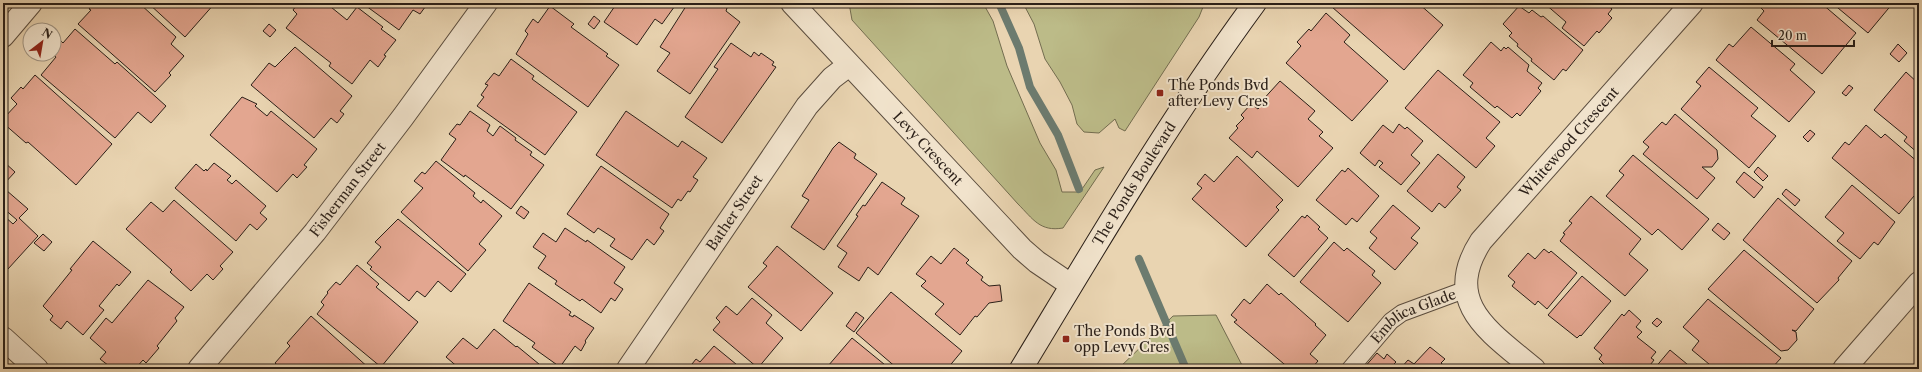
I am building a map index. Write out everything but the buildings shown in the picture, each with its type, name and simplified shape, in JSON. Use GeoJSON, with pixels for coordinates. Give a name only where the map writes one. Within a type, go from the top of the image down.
{"type":"FeatureCollection","features":[{"type":"Feature","properties":{"kind":"street"},"geometry":{"type":"LineString","coordinates":[[3,36],[31,3]]}},
{"type":"Feature","properties":{"kind":"street","name":"Fisherman Street"},"geometry":{"type":"LineString","coordinates":[[199,369],[320,226],[404,117],[486,3]]}},
{"type":"Feature","properties":{"kind":"street","name":"Levy Crescent"},"geometry":{"type":"LineString","coordinates":[[792,3],[1022,249],[1036,262],[1072,285]]}},
{"type":"Feature","properties":{"kind":"street","name":"The Ponds Boulevard"},"geometry":{"type":"LineString","coordinates":[[1021,369],[1189,96],[1255,3]]}},
{"type":"Feature","properties":{"kind":"street","name":"Whitewood Crescent"},"geometry":{"type":"LineString","coordinates":[[1466,289],[1466,274],[1471,256],[1481,241],[1692,3]]}},
{"type":"Feature","properties":{"kind":"street","name":"Bather Street"},"geometry":{"type":"LineString","coordinates":[[628,369],[807,106],[832,78],[849,65]]}},
{"type":"Feature","properties":{"kind":"street"},"geometry":{"type":"LineString","coordinates":[[1844,369],[1919,283]]}},
{"type":"Feature","properties":{"kind":"street"},"geometry":{"type":"LineString","coordinates":[[1466,289],[1470,304],[1477,318],[1488,330],[1534,369]]}},
{"type":"Feature","properties":{"kind":"street"},"geometry":{"type":"LineString","coordinates":[[3,338],[37,369]]}},
{"type":"Feature","properties":{"kind":"lane","name":"Emblica Glade"},"geometry":{"type":"LineString","coordinates":[[1350,369],[1391,321],[1402,313],[1466,289]]}},
{"type":"Feature","properties":{"kind":"shaded area"},"geometry":{"type":"Polygon","coordinates":[[[849,3],[983,3],[993,21],[1007,66],[1040,143],[1056,170],[1062,192],[1080,192],[1095,170],[1104,167],[1063,228],[1055,229],[1043,226],[1033,219],[1018,204],[852,20],[849,3]]]}},
{"type":"Feature","properties":{"kind":"shaded area"},"geometry":{"type":"Polygon","coordinates":[[[1023,3],[1203,3],[1203,7],[1199,17],[1125,131],[1119,128],[1115,119],[1099,133],[1084,132],[1077,124],[1072,105],[1060,82],[1045,59],[1034,24],[1023,3]]]}},
{"type":"Feature","properties":{"kind":"shaded area"},"geometry":{"type":"Polygon","coordinates":[[[1216,315],[1244,369],[1118,369],[1173,316],[1216,315]]]}},
{"type":"Feature","properties":{"kind":"waterway"},"geometry":{"type":"LineString","coordinates":[[999,3],[1019,48],[1030,87],[1058,135],[1079,189]]}},
{"type":"Feature","properties":{"kind":"waterway"},"geometry":{"type":"LineString","coordinates":[[1139,259],[1186,369]]}},
{"type":"Feature","properties":{"kind":"place","name":"The Ponds Bvd after Levy Cres"},"geometry":{"type":"Point","coordinates":[1160,93]}},
{"type":"Feature","properties":{"kind":"place","name":"The Ponds Bvd opp Levy Cres"},"geometry":{"type":"Point","coordinates":[1066,339]}}]}
